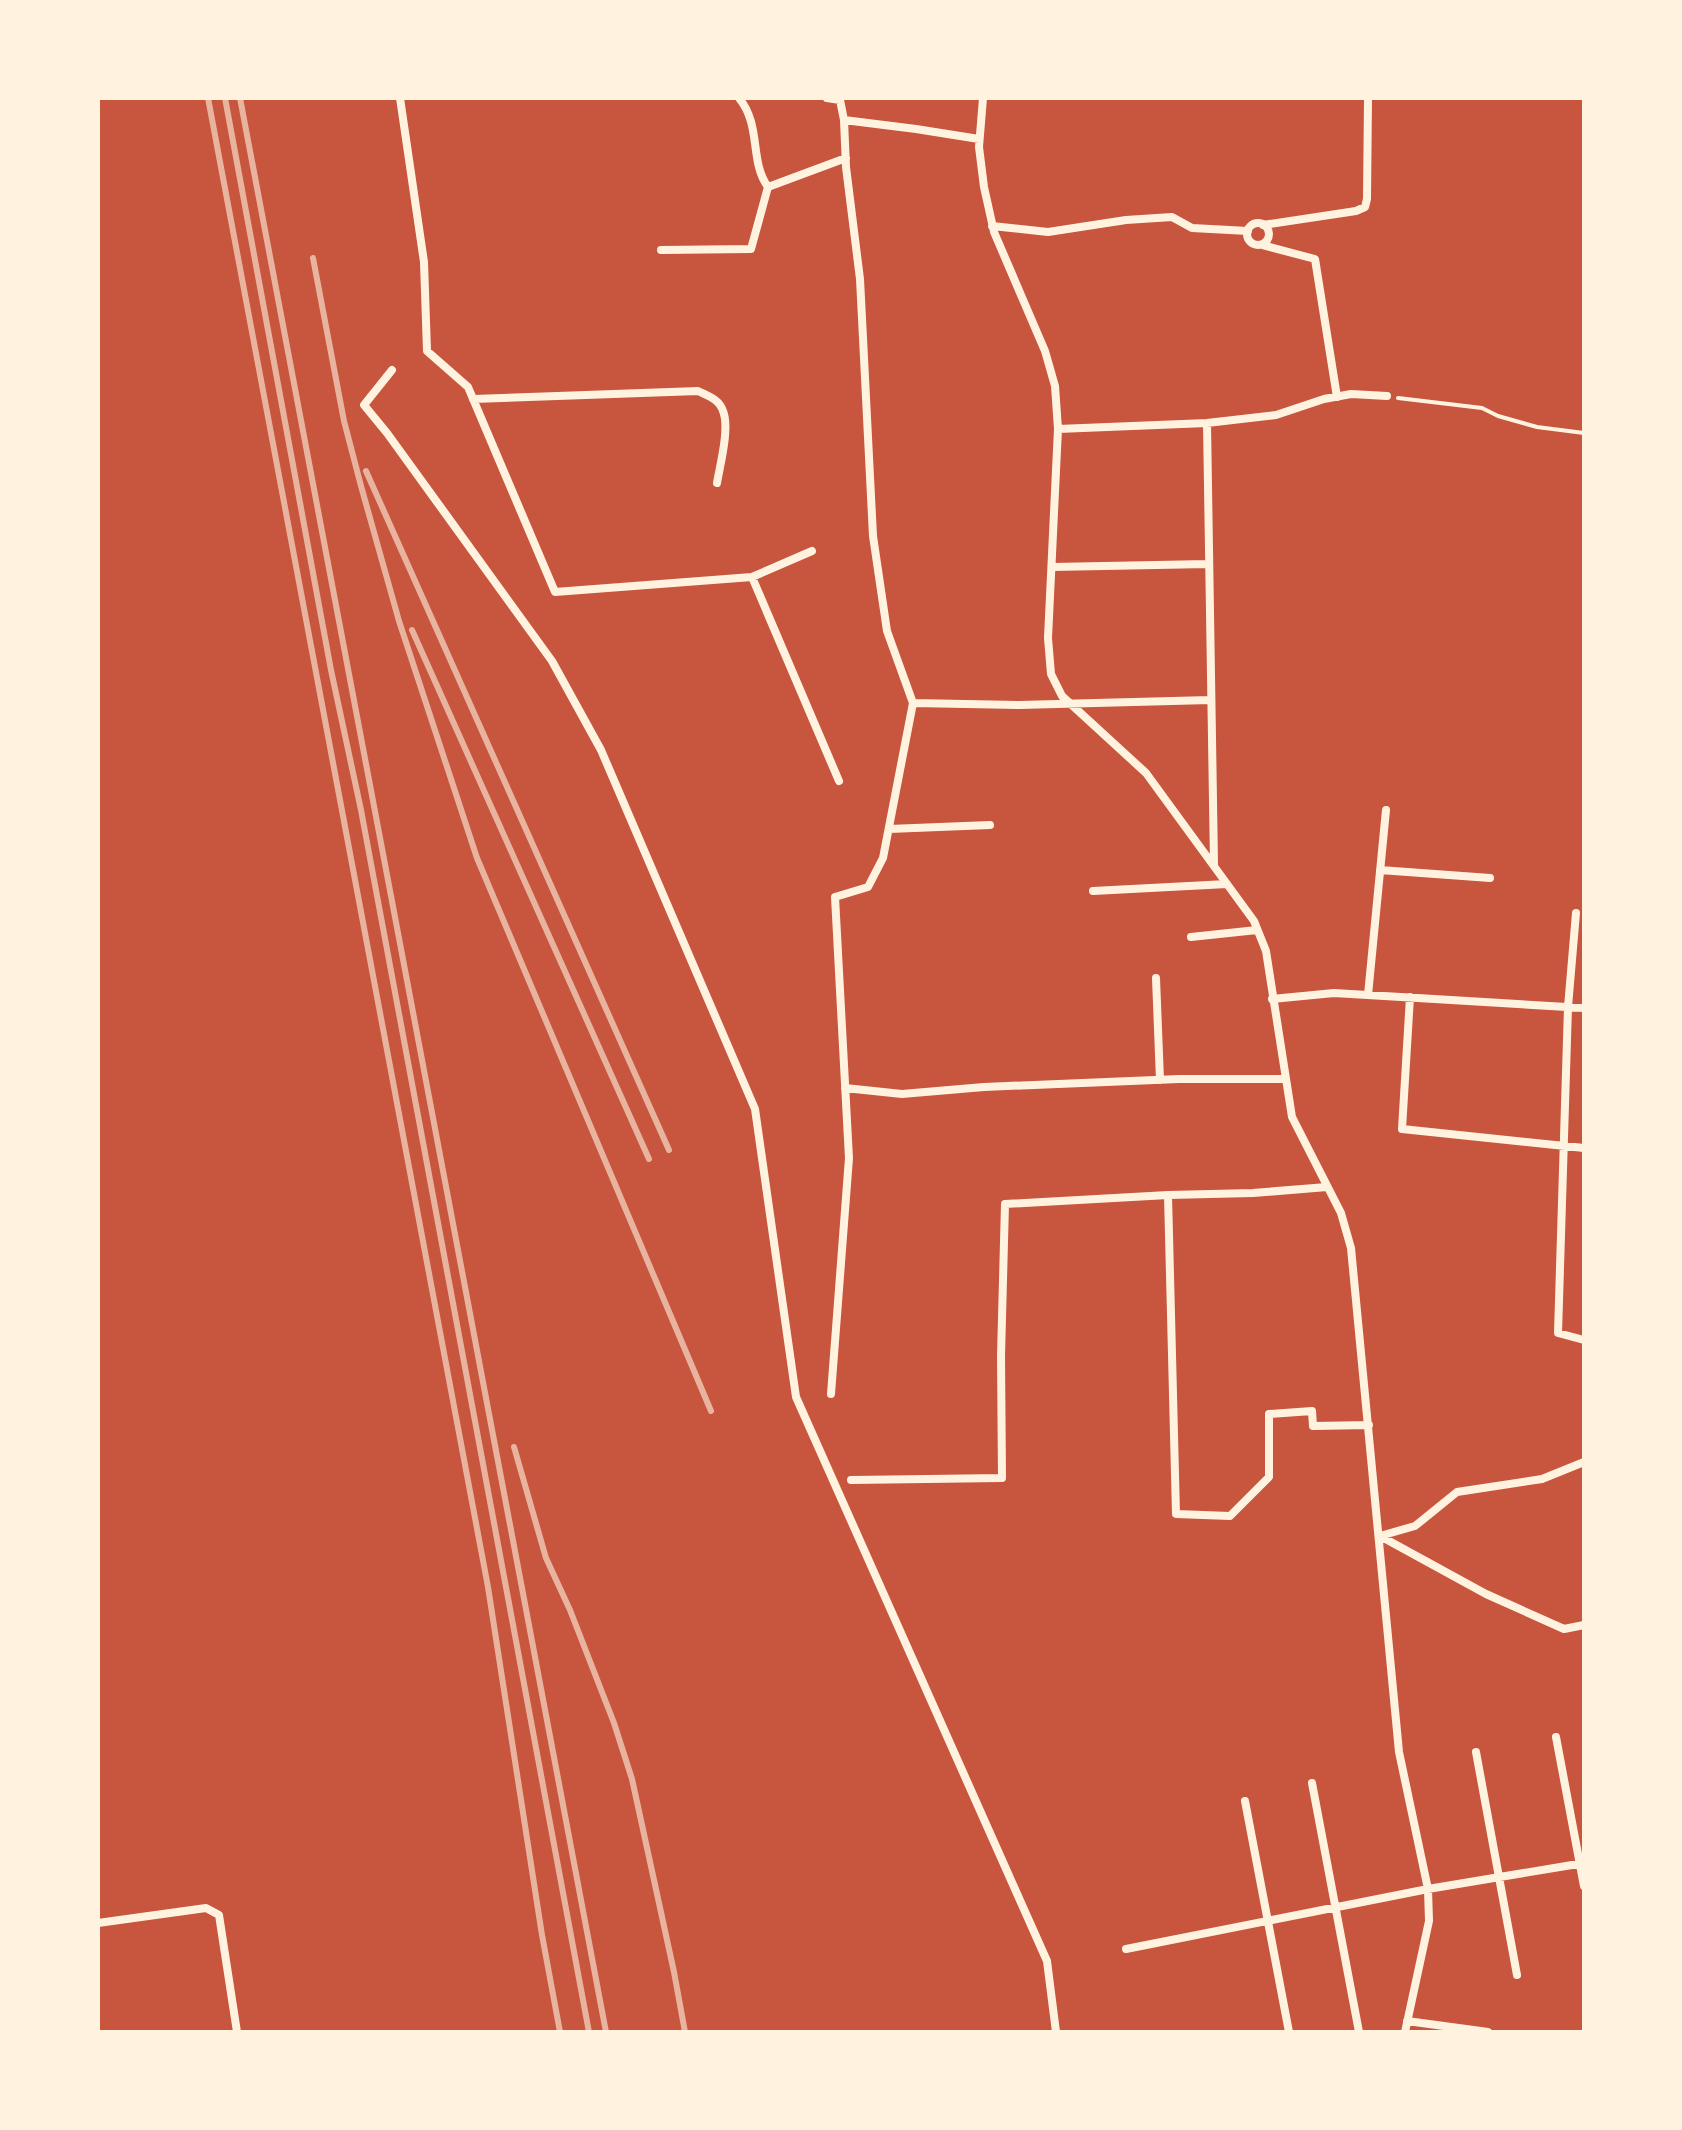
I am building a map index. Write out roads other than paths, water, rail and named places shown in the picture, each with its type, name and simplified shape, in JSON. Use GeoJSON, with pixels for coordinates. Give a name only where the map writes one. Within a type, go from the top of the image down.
{"type":"FeatureCollection","features":[{"type":"Feature","properties":{"kind":"street"},"geometry":{"type":"LineString","coordinates":[[400,98],[424,262],[427,351],[468,387],[555,592],[752,577],[812,551]]}},
{"type":"Feature","properties":{"kind":"street"},"geometry":{"type":"LineString","coordinates":[[739,98],[750,111],[760,176],[768,187]]}},
{"type":"Feature","properties":{"kind":"street"},"geometry":{"type":"LineString","coordinates":[[827,98],[840,100],[844,120],[860,279],[873,536],[887,631],[913,703],[883,858],[868,887],[835,897],[849,1158],[831,1394]]}},
{"type":"Feature","properties":{"kind":"street"},"geometry":{"type":"LineString","coordinates":[[983,98],[979,139],[992,226],[1045,351],[1055,386],[1058,429],[1048,638],[1051,674],[1062,696],[1146,773],[1214,865],[1257,930],[1266,951],[1292,1117],[1341,1213],[1351,1248],[1399,1752],[1428,1889],[1429,1921],[1405,2032]]}},
{"type":"Feature","properties":{"kind":"street"},"geometry":{"type":"LineString","coordinates":[[992,226],[1048,232],[1126,220],[1172,217],[1192,228],[1248,231],[1256,224],[1356,211],[1365,207],[1368,98]]}},
{"type":"Feature","properties":{"kind":"street"},"geometry":{"type":"LineString","coordinates":[[844,120],[979,139]]}},
{"type":"Feature","properties":{"kind":"street"},"geometry":{"type":"LineString","coordinates":[[768,187],[846,158]]}},
{"type":"Feature","properties":{"kind":"street"},"geometry":{"type":"LineString","coordinates":[[661,250],[751,249],[768,187]]}},
{"type":"Feature","properties":{"kind":"street"},"geometry":{"type":"LineString","coordinates":[[1262,245],[1268,240],[1269,233],[1263,225]]}},
{"type":"Feature","properties":{"kind":"street"},"geometry":{"type":"LineString","coordinates":[[1248,231],[1252,243],[1315,259],[1337,397]]}},
{"type":"Feature","properties":{"kind":"street"},"geometry":{"type":"LineString","coordinates":[[392,370],[364,405],[552,661],[601,750],[755,1109],[796,1397],[1047,1961],[1056,2032]]}},
{"type":"Feature","properties":{"kind":"street"},"geometry":{"type":"LineString","coordinates":[[473,399],[698,391],[714,398],[724,411],[724,441],[717,483]]}},
{"type":"Feature","properties":{"kind":"street"},"geometry":{"type":"LineString","coordinates":[[1058,429],[1207,423],[1276,415],[1351,394],[1387,396]]}},
{"type":"Feature","properties":{"kind":"street"},"geometry":{"type":"LineString","coordinates":[[1207,423],[1214,865]]}},
{"type":"Feature","properties":{"kind":"street"},"geometry":{"type":"LineString","coordinates":[[1052,567],[1208,564]]}},
{"type":"Feature","properties":{"kind":"street"},"geometry":{"type":"LineString","coordinates":[[752,577],[839,781]]}},
{"type":"Feature","properties":{"kind":"street"},"geometry":{"type":"LineString","coordinates":[[913,703],[1070,704],[1210,700]]}},
{"type":"Feature","properties":{"kind":"street"},"geometry":{"type":"LineString","coordinates":[[1368,995],[1386,810]]}},
{"type":"Feature","properties":{"kind":"street"},"geometry":{"type":"LineString","coordinates":[[889,829],[990,825]]}},
{"type":"Feature","properties":{"kind":"street"},"geometry":{"type":"LineString","coordinates":[[1380,870],[1490,878]]}},
{"type":"Feature","properties":{"kind":"street"},"geometry":{"type":"LineString","coordinates":[[1093,891],[1227,884]]}},
{"type":"Feature","properties":{"kind":"street"},"geometry":{"type":"LineString","coordinates":[[1576,913],[1568,1007],[1558,1333],[1584,1340]]}},
{"type":"Feature","properties":{"kind":"street"},"geometry":{"type":"LineString","coordinates":[[1191,937],[1257,930]]}},
{"type":"Feature","properties":{"kind":"street"},"geometry":{"type":"LineString","coordinates":[[1156,978],[1160,1080]]}},
{"type":"Feature","properties":{"kind":"street"},"geometry":{"type":"LineString","coordinates":[[1272,999],[1334,993],[1584,1008]]}},
{"type":"Feature","properties":{"kind":"street"},"geometry":{"type":"LineString","coordinates":[[1410,997],[1402,1129],[1584,1148]]}},
{"type":"Feature","properties":{"kind":"street"},"geometry":{"type":"LineString","coordinates":[[845,1088],[902,1094],[984,1087],[1160,1080],[1284,1079]]}},
{"type":"Feature","properties":{"kind":"street"},"geometry":{"type":"LineString","coordinates":[[851,1480],[1002,1478],[1005,1204],[1327,1187]]}},
{"type":"Feature","properties":{"kind":"street"},"geometry":{"type":"LineString","coordinates":[[1168,1195],[1176,1514],[1230,1516],[1269,1477],[1269,1414],[1312,1411],[1313,1426],[1369,1425]]}},
{"type":"Feature","properties":{"kind":"street"},"geometry":{"type":"LineString","coordinates":[[1380,1536],[1415,1526],[1457,1492],[1542,1479],[1584,1462]]}},
{"type":"Feature","properties":{"kind":"street"},"geometry":{"type":"LineString","coordinates":[[1380,1536],[1486,1594],[1564,1629],[1584,1625]]}},
{"type":"Feature","properties":{"kind":"street"},"geometry":{"type":"LineString","coordinates":[[1556,1737],[1584,1886]]}},
{"type":"Feature","properties":{"kind":"street"},"geometry":{"type":"LineString","coordinates":[[1476,1752],[1517,1975]]}},
{"type":"Feature","properties":{"kind":"street"},"geometry":{"type":"LineString","coordinates":[[1312,1783],[1359,2032]]}},
{"type":"Feature","properties":{"kind":"street"},"geometry":{"type":"LineString","coordinates":[[1245,1801],[1289,2032]]}},
{"type":"Feature","properties":{"kind":"street"},"geometry":{"type":"LineString","coordinates":[[1126,1949],[1428,1889],[1582,1863]]}},
{"type":"Feature","properties":{"kind":"street"},"geometry":{"type":"LineString","coordinates":[[98,1923],[206,1908],[219,1915],[237,2032]]}},
{"type":"Feature","properties":{"kind":"street"},"geometry":{"type":"LineString","coordinates":[[1407,2021],[1488,2032]]}},
{"type":"Feature","properties":{"kind":"railway"},"geometry":{"type":"LineString","coordinates":[[208,98],[488,1587],[560,2032]]}},
{"type":"Feature","properties":{"kind":"railway"},"geometry":{"type":"LineString","coordinates":[[225,98],[589,2032]]}},
{"type":"Feature","properties":{"kind":"railway"},"geometry":{"type":"LineString","coordinates":[[240,98],[606,2032]]}},
{"type":"Feature","properties":{"kind":"railway"},"geometry":{"type":"LineString","coordinates":[[313,258],[344,421],[361,486],[399,621],[477,858],[711,1411]]}},
{"type":"Feature","properties":{"kind":"railway"},"geometry":{"type":"LineString","coordinates":[[366,471],[669,1150]]}},
{"type":"Feature","properties":{"kind":"railway"},"geometry":{"type":"LineString","coordinates":[[412,630],[649,1159]]}},
{"type":"Feature","properties":{"kind":"railway"},"geometry":{"type":"LineString","coordinates":[[514,1447],[546,1558],[614,1723],[632,1779],[685,2032]]}}]}
